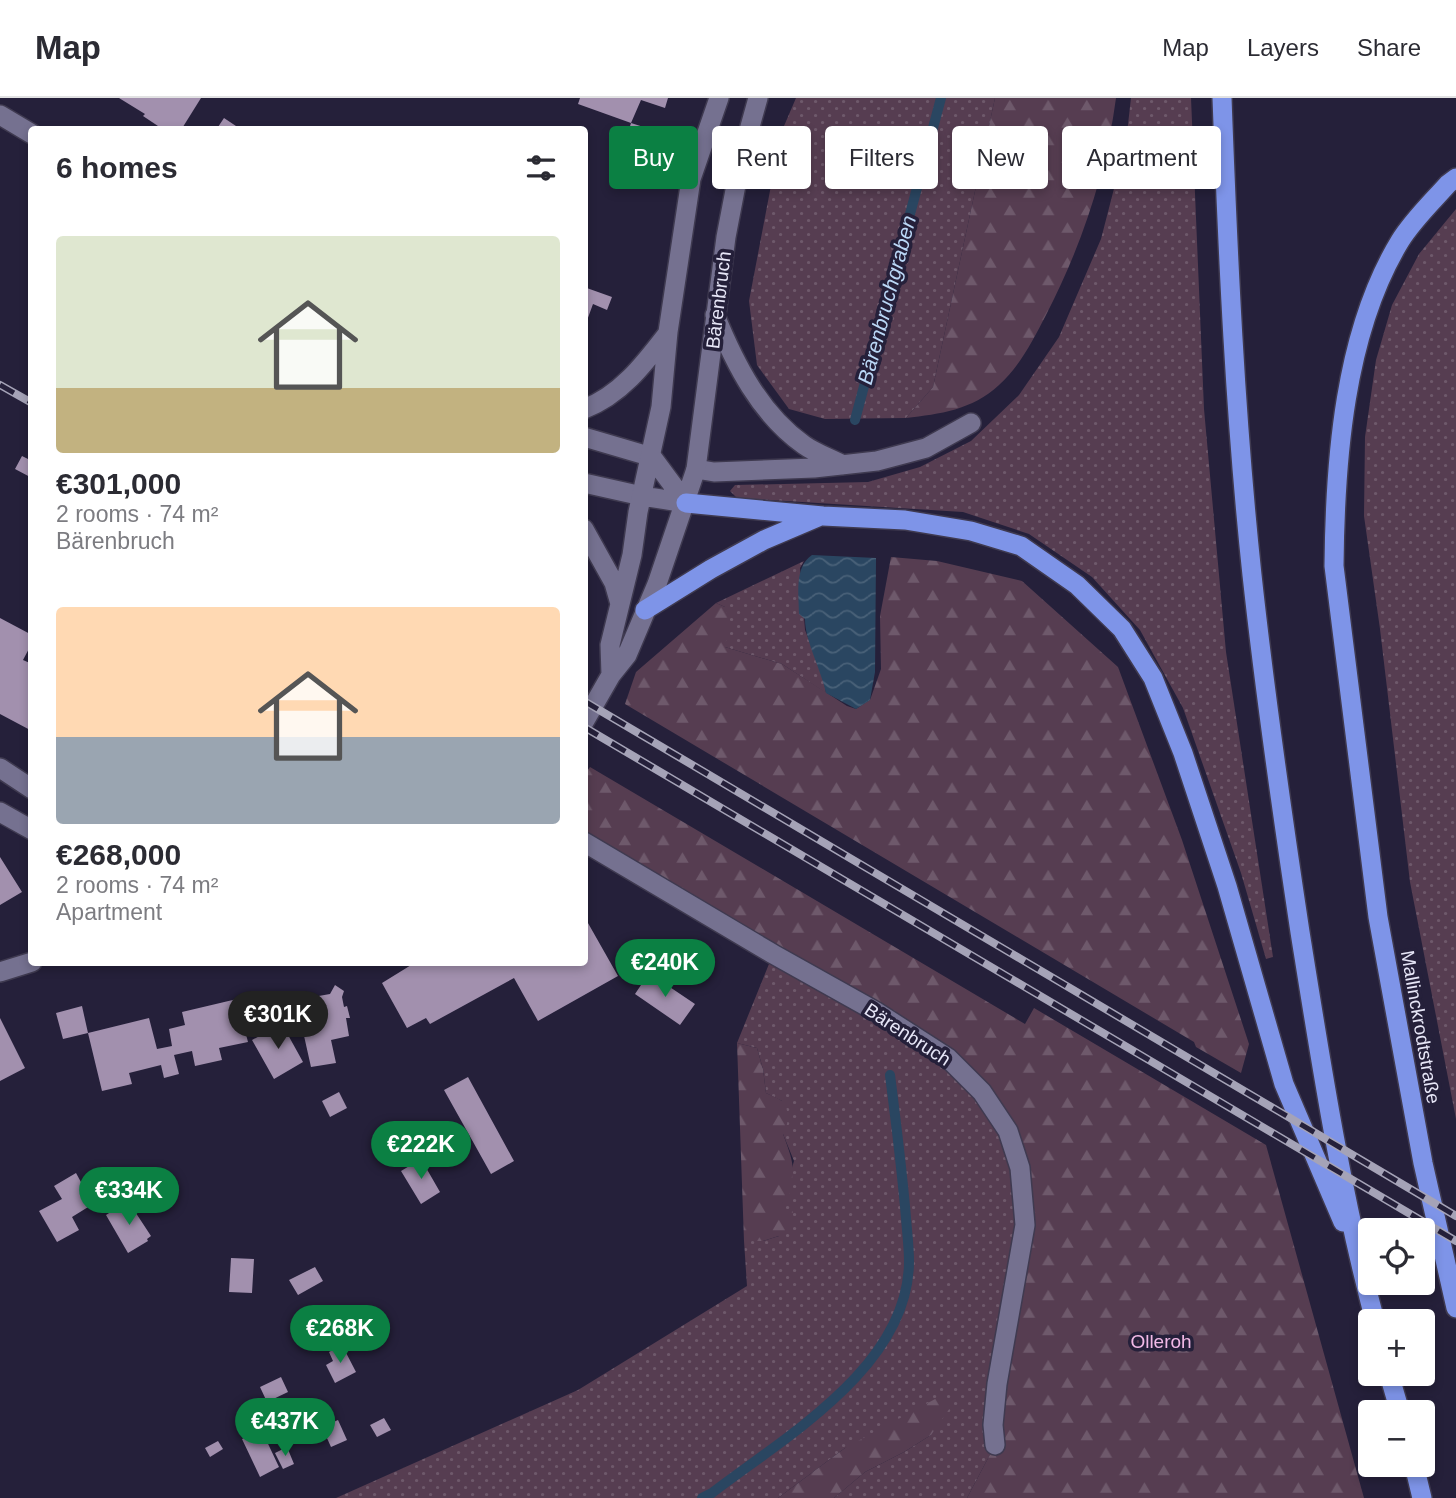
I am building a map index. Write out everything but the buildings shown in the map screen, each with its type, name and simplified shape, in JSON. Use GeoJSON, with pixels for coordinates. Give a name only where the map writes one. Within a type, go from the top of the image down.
{"type":"FeatureCollection","features":[{"type":"Feature","properties":{"kind":"highway"},"geometry":{"type":"LineString","coordinates":[[1222,98],[1230,298],[1252,574],[1283,820],[1314,1024],[1327,1105],[1358,1257]]}},
{"type":"Feature","properties":{"kind":"highway","name":"Mallinckrodtstraße"},"geometry":{"type":"LineString","coordinates":[[1456,178],[1401,240],[1380,281],[1360,338],[1339,447],[1334,508],[1334,566],[1378,918],[1423,1163],[1456,1308]]}},
{"type":"Feature","properties":{"kind":"highway"},"geometry":{"type":"LineString","coordinates":[[687,503],[822,516],[905,520],[971,531],[1021,546],[1077,585],[1122,629],[1153,678],[1183,753],[1227,886],[1284,1084],[1358,1260]]}},
{"type":"Feature","properties":{"kind":"highway"},"geometry":{"type":"LineString","coordinates":[[645,610],[764,540],[822,516]]}},
{"type":"Feature","properties":{"kind":"highway"},"geometry":{"type":"LineString","coordinates":[[1416,1477],[1422,1498]]}},
{"type":"Feature","properties":{"kind":"main road","name":"Bärenbruch"},"geometry":{"type":"LineString","coordinates":[[611,675],[610,645],[621,605],[661,407],[668,332],[691,179],[719,98]]}},
{"type":"Feature","properties":{"kind":"main road","name":"Bärenbruch"},"geometry":{"type":"LineString","coordinates":[[588,715],[626,655],[657,584],[687,503],[706,409],[715,315],[738,172],[758,98]]}},
{"type":"Feature","properties":{"kind":"main road"},"geometry":{"type":"LineString","coordinates":[[0,115],[28,132]]}},
{"type":"Feature","properties":{"kind":"main road"},"geometry":{"type":"LineString","coordinates":[[715,315],[732,358],[769,414],[804,445],[843,465]]}},
{"type":"Feature","properties":{"kind":"main road"},"geometry":{"type":"LineString","coordinates":[[588,407],[620,388],[646,362],[668,332]]}},
{"type":"Feature","properties":{"kind":"main road"},"geometry":{"type":"LineString","coordinates":[[696,469],[713,472],[877,461],[926,448],[971,423]]}},
{"type":"Feature","properties":{"kind":"main road"},"geometry":{"type":"LineString","coordinates":[[588,438],[652,457],[687,503]]}},
{"type":"Feature","properties":{"kind":"main road"},"geometry":{"type":"LineString","coordinates":[[588,484],[687,503]]}},
{"type":"Feature","properties":{"kind":"main road"},"geometry":{"type":"LineString","coordinates":[[588,536],[614,583],[621,605]]}},
{"type":"Feature","properties":{"kind":"main road"},"geometry":{"type":"LineString","coordinates":[[0,768],[28,786]]}},
{"type":"Feature","properties":{"kind":"main road"},"geometry":{"type":"LineString","coordinates":[[0,812],[28,829]]}},
{"type":"Feature","properties":{"kind":"main road","name":"Bärenbruch"},"geometry":{"type":"LineString","coordinates":[[588,844],[875,1011],[948,1058],[982,1092],[1008,1131],[1020,1168],[1025,1225],[997,1384],[993,1425],[995,1445]]}},
{"type":"Feature","properties":{"kind":"main road"},"geometry":{"type":"LineString","coordinates":[[0,972],[28,963]]}},
{"type":"Feature","properties":{"kind":"green space"},"geometry":{"type":"Polygon","coordinates":[[[796,98],[995,98],[989,126],[952,126],[952,189],[975,189],[933,387],[906,418],[825,419],[789,409],[757,365],[749,301],[770,189],[811,189],[811,126],[784,126],[796,98]]]}},
{"type":"Feature","properties":{"kind":"green space"},"geometry":{"type":"Polygon","coordinates":[[[995,98],[1116,98],[1112,126],[1062,126],[1062,189],[1097,189],[1059,289],[1020,361],[999,385],[978,400],[943,412],[906,418],[933,387],[975,189],[1048,189],[1048,126],[989,126],[995,98]]]}},
{"type":"Feature","properties":{"kind":"green space"},"geometry":{"type":"Polygon","coordinates":[[[1131,98],[1191,98],[1192,126],[1128,126],[1131,98]]]}},
{"type":"Feature","properties":{"kind":"green space"},"geometry":{"type":"Polygon","coordinates":[[[1114,189],[1195,189],[1204,409],[1226,652],[1273,957],[1266,959],[1241,873],[1183,708],[1140,630],[1092,577],[1029,534],[963,512],[737,498],[730,491],[735,485],[868,482],[920,467],[971,441],[1019,395],[1059,337],[1101,239],[1114,189]]]}},
{"type":"Feature","properties":{"kind":"green space"},"geometry":{"type":"Polygon","coordinates":[[[1456,209],[1456,1119],[1410,882],[1364,516],[1365,437],[1376,360],[1392,305],[1419,254],[1456,209]]]}},
{"type":"Feature","properties":{"kind":"green space"},"geometry":{"type":"Polygon","coordinates":[[[891,557],[937,561],[1022,581],[1118,667],[1182,840],[1249,1044],[1241,1073],[1196,1047],[1194,1042],[625,704],[636,672],[716,603],[725,607],[729,623],[725,647],[782,664],[847,706],[856,709],[870,700],[881,669],[880,616],[891,557]]]}},
{"type":"Feature","properties":{"kind":"green space"},"geometry":{"type":"Polygon","coordinates":[[[804,561],[800,568],[805,630],[823,676],[826,693],[782,664],[725,647],[725,607],[716,603],[804,561]]]}},
{"type":"Feature","properties":{"kind":"green space","name":"Olleroh"},"geometry":{"type":"Polygon","coordinates":[[[590,767],[1025,1024],[1034,1008],[1266,1145],[1364,1498],[967,1498],[995,1445],[1025,1225],[1020,1168],[959,1068],[588,844],[590,767]]]}},
{"type":"Feature","properties":{"kind":"green space"},"geometry":{"type":"Polygon","coordinates":[[[773,954],[948,1058],[1008,1131],[1025,1225],[995,1445],[967,1498],[834,1498],[865,1472],[931,1435],[845,1448],[778,1498],[336,1498],[578,1390],[747,1286],[744,1241],[763,1241],[779,1236],[782,1203],[794,1161],[783,1134],[782,1101],[766,1093],[757,1048],[737,1043],[773,954]]]}},
{"type":"Feature","properties":{"kind":"green space"},"geometry":{"type":"Polygon","coordinates":[[[737,1043],[757,1048],[766,1093],[782,1101],[787,1113],[783,1134],[792,1161],[793,1174],[788,1201],[782,1203],[782,1211],[793,1211],[793,1224],[788,1233],[763,1241],[744,1241],[737,1043]]]}},
{"type":"Feature","properties":{"kind":"green space"},"geometry":{"type":"Polygon","coordinates":[[[937,1398],[952,1405],[931,1435],[865,1472],[834,1498],[778,1498],[845,1448],[937,1398]]]}},
{"type":"Feature","properties":{"kind":"water"},"geometry":{"type":"Polygon","coordinates":[[[812,555],[876,558],[875,672],[870,700],[856,709],[826,693],[805,619],[799,614],[800,574],[802,566],[812,555]]]}},
{"type":"Feature","properties":{"kind":"waterway","name":"Bärenbruchgraben"},"geometry":{"type":"LineString","coordinates":[[855,420],[941,98]]}},
{"type":"Feature","properties":{"kind":"waterway","name":"Bärenbruchgraben"},"geometry":{"type":"LineString","coordinates":[[702,1498],[774,1447],[838,1395],[866,1366],[889,1334],[904,1299],[909,1261],[890,1075]]}},
{"type":"Feature","properties":{"kind":"railway"},"geometry":{"type":"LineString","coordinates":[[0,385],[28,401]]}},
{"type":"Feature","properties":{"kind":"railway"},"geometry":{"type":"LineString","coordinates":[[588,703],[1456,1216]]}},
{"type":"Feature","properties":{"kind":"railway"},"geometry":{"type":"LineString","coordinates":[[588,729],[1456,1241]]}}]}
